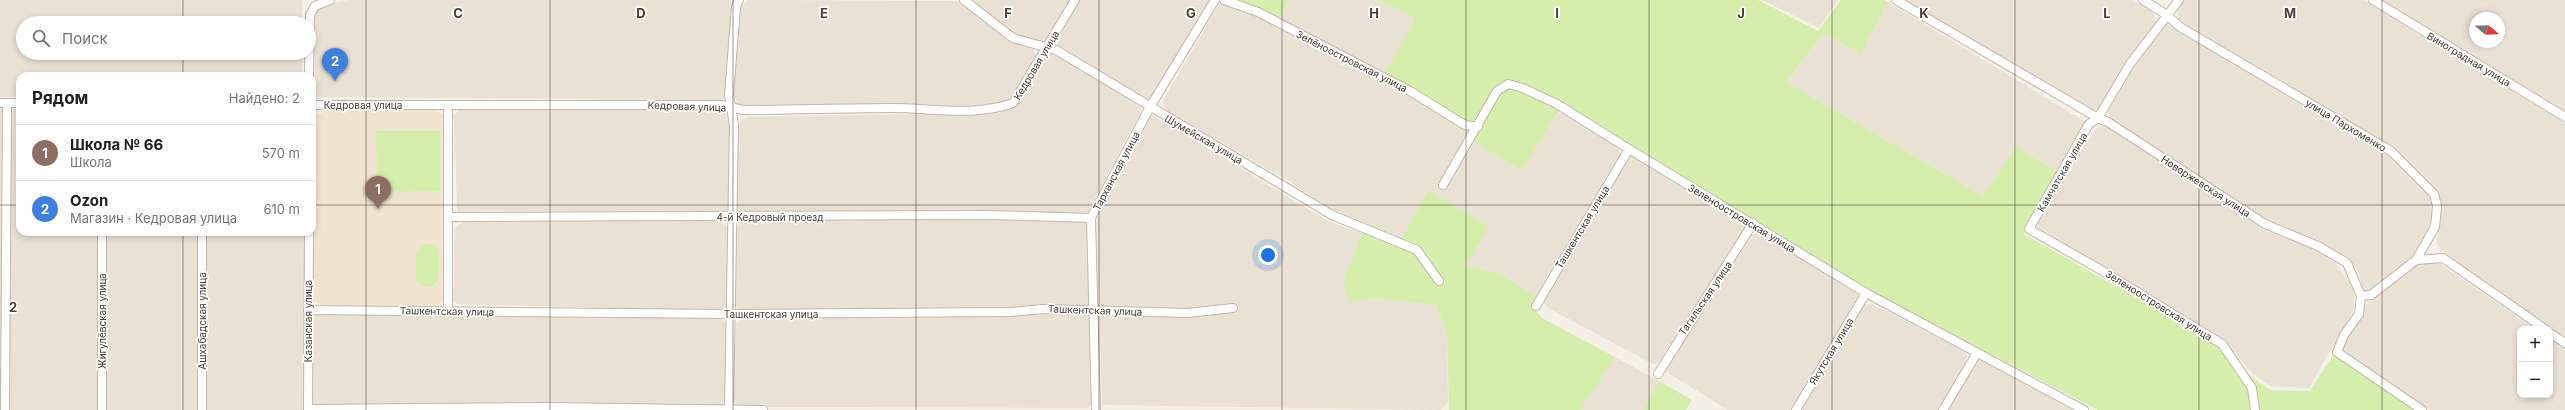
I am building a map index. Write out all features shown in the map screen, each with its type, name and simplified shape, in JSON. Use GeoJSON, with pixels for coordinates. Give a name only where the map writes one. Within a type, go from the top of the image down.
{"type":"FeatureCollection","features":[{"type":"Feature","properties":{"kind":"street"},"geometry":{"type":"LineString","coordinates":[[310,16],[315,6],[330,0]]}},
{"type":"Feature","properties":{"kind":"street"},"geometry":{"type":"LineString","coordinates":[[729,410],[732,314],[734,125],[729,95],[736,7],[739,0]]}},
{"type":"Feature","properties":{"kind":"street","name":"Шумейская улица"},"geometry":{"type":"LineString","coordinates":[[964,0],[1014,38],[1056,50],[1332,215],[1417,250],[1438,281]]}},
{"type":"Feature","properties":{"kind":"street","name":"Кедровая улица"},"geometry":{"type":"LineString","coordinates":[[316,105],[721,105],[743,110],[997,109],[1013,103],[1075,0]]}},
{"type":"Feature","properties":{"kind":"street","name":"Тарханская улица"},"geometry":{"type":"LineString","coordinates":[[1096,410],[1091,218],[1150,107],[1215,0]]}},
{"type":"Feature","properties":{"kind":"street","name":"Зелёноостровская улица"},"geometry":{"type":"LineString","coordinates":[[1224,0],[1258,12],[1410,91],[1465,125],[1478,127]]}},
{"type":"Feature","properties":{"kind":"street","name":"Новоржевская улица"},"geometry":{"type":"LineString","coordinates":[[1896,0],[2098,118],[2108,122],[2264,224],[2318,246],[2347,263],[2361,296]]}},
{"type":"Feature","properties":{"kind":"street","name":"улица Пархоменко"},"geometry":{"type":"LineString","coordinates":[[2143,0],[2167,15],[2180,27],[2391,151],[2434,194],[2437,206],[2435,227],[2416,260]]}},
{"type":"Feature","properties":{"kind":"street","name":"Камчатская улица"},"geometry":{"type":"LineString","coordinates":[[2029,229],[2089,124],[2098,118],[2130,64],[2180,0]]}},
{"type":"Feature","properties":{"kind":"street","name":"Виноградная улица"},"geometry":{"type":"LineString","coordinates":[[2373,0],[2565,117]]}},
{"type":"Feature","properties":{"kind":"street"},"geometry":{"type":"LineString","coordinates":[[309,60],[309,72]]}},
{"type":"Feature","properties":{"kind":"street","name":"Зеленоостровская улица"},"geometry":{"type":"LineString","coordinates":[[1443,185],[1478,127],[1497,91],[1508,84],[1523,88],[1557,104],[1629,150],[1753,223],[1866,293],[2084,410]]}},
{"type":"Feature","properties":{"kind":"street"},"geometry":{"type":"LineString","coordinates":[[5,410],[4,103],[16,103]]}},
{"type":"Feature","properties":{"kind":"street"},"geometry":{"type":"LineString","coordinates":[[448,105],[448,311]]}},
{"type":"Feature","properties":{"kind":"street","name":"Ташкентская улица"},"geometry":{"type":"LineString","coordinates":[[1536,306],[1629,150]]}},
{"type":"Feature","properties":{"kind":"street","name":"4-й Кедровый проезд"},"geometry":{"type":"LineString","coordinates":[[449,217],[990,215],[1091,218]]}},
{"type":"Feature","properties":{"kind":"street","name":"Тагильская улица"},"geometry":{"type":"LineString","coordinates":[[1658,374],[1753,223]]}},
{"type":"Feature","properties":{"kind":"street","name":"Зеленоостровская улица"},"geometry":{"type":"LineString","coordinates":[[2029,229],[2102,270],[2222,344],[2252,388],[2255,410]]}},
{"type":"Feature","properties":{"kind":"street","name":"Жигулёвская улица"},"geometry":{"type":"LineString","coordinates":[[102,236],[102,410]]}},
{"type":"Feature","properties":{"kind":"street","name":"Ашхабадская улица"},"geometry":{"type":"LineString","coordinates":[[202,236],[202,410]]}},
{"type":"Feature","properties":{"kind":"street","name":"Казанская улица"},"geometry":{"type":"LineString","coordinates":[[308,409],[309,236]]}},
{"type":"Feature","properties":{"kind":"street"},"geometry":{"type":"LineString","coordinates":[[2422,410],[2337,352],[2344,335],[2359,314],[2361,296],[2371,295],[2416,260],[2443,258],[2541,326]]}},
{"type":"Feature","properties":{"kind":"street","name":"Якутская улица"},"geometry":{"type":"LineString","coordinates":[[1796,410],[1866,293]]}},
{"type":"Feature","properties":{"kind":"street","name":"Ташкентская улица"},"geometry":{"type":"LineString","coordinates":[[308,310],[732,314],[1010,312],[1043,309],[1188,313],[1233,308]]}},
{"type":"Feature","properties":{"kind":"street"},"geometry":{"type":"LineString","coordinates":[[2553,335],[2565,343]]}},
{"type":"Feature","properties":{"kind":"street"},"geometry":{"type":"LineString","coordinates":[[1943,410],[1977,353]]}},
{"type":"Feature","properties":{"kind":"street"},"geometry":{"type":"LineString","coordinates":[[308,409],[548,407],[763,410]]}},
{"type":"Feature","properties":{"kind":"shaded area"},"geometry":{"type":"Polygon","coordinates":[[[0,0],[302,0],[302,16],[16,16],[16,60],[302,60],[302,72],[16,72],[16,97],[0,97],[0,0]]]}},
{"type":"Feature","properties":{"kind":"shaded area"},"geometry":{"type":"Polygon","coordinates":[[[349,0],[731,0],[733,6],[726,95],[720,100],[319,97],[316,94],[316,72],[315,72],[315,60],[316,60],[315,16],[317,10],[338,2],[349,0]]]}},
{"type":"Feature","properties":{"kind":"shaded area"},"geometry":{"type":"Polygon","coordinates":[[[748,0],[957,1],[1011,41],[1033,48],[1036,56],[1009,99],[996,105],[981,107],[738,105],[734,96],[740,9],[748,0]]]}},
{"type":"Feature","properties":{"kind":"shaded area"},"geometry":{"type":"Polygon","coordinates":[[[972,0],[1069,0],[1045,41],[1041,43],[1013,34],[972,0]]]}},
{"type":"Feature","properties":{"kind":"shaded area"},"geometry":{"type":"Polygon","coordinates":[[[1079,0],[1210,0],[1153,97],[1148,100],[1141,99],[1059,48],[1056,38],[1079,0]]]}},
{"type":"Feature","properties":{"kind":"shaded area"},"geometry":{"type":"Polygon","coordinates":[[[1289,0],[1376,0],[1416,18],[1464,131],[1474,142],[1522,171],[1557,113],[1569,115],[1618,147],[1620,154],[1536,296],[1499,273],[1466,265],[1428,190],[1402,238],[1331,209],[1287,180],[1167,111],[1163,105],[1164,99],[1221,1],[1278,22],[1289,0]]]}},
{"type":"Feature","properties":{"kind":"shaded area"},"geometry":{"type":"Polygon","coordinates":[[[1762,0],[1838,0],[1819,28],[1762,0]]]}},
{"type":"Feature","properties":{"kind":"shaded area"},"geometry":{"type":"Polygon","coordinates":[[[1904,0],[2133,0],[2151,10],[2157,22],[2127,62],[2101,108],[2097,111],[2090,110],[1904,0]]]}},
{"type":"Feature","properties":{"kind":"shaded area"},"geometry":{"type":"Polygon","coordinates":[[[2183,0],[2363,0],[2565,123],[2565,338],[2553,330],[2553,326],[2548,326],[2445,254],[2437,244],[2441,205],[2438,192],[2395,149],[2181,25],[2177,12],[2183,0]]]}},
{"type":"Feature","properties":{"kind":"shaded area"},"geometry":{"type":"Polygon","coordinates":[[[2380,0],[2565,0],[2565,113],[2380,0]]]}},
{"type":"Feature","properties":{"kind":"shaded area"},"geometry":{"type":"Polygon","coordinates":[[[1888,2],[2089,124],[2058,172],[2016,146],[1983,196],[1786,82],[1824,33],[1861,54],[1888,2]]]}},
{"type":"Feature","properties":{"kind":"shaded area"},"geometry":{"type":"Polygon","coordinates":[[[2167,24],[2387,153],[2431,196],[2431,226],[2423,246],[2408,264],[2370,294],[2362,292],[2359,273],[2353,264],[2319,244],[2266,222],[2111,121],[2108,110],[2133,67],[2162,25],[2167,24]]]}},
{"type":"Feature","properties":{"kind":"shaded area"},"geometry":{"type":"Polygon","coordinates":[[[1056,54],[1140,107],[1141,112],[1086,215],[991,211],[743,213],[738,211],[735,205],[738,127],[741,121],[747,117],[1000,113],[1016,104],[1047,55],[1056,54]]]}},
{"type":"Feature","properties":{"kind":"shaded area"},"geometry":{"type":"Polygon","coordinates":[[[16,109],[16,236],[99,236],[99,410],[8,410],[11,112],[16,109]]]}},
{"type":"Feature","properties":{"kind":"shaded area"},"geometry":{"type":"Polygon","coordinates":[[[0,110],[5,113],[2,410],[0,410],[0,110]]]}},
{"type":"Feature","properties":{"kind":"shaded area"},"geometry":{"type":"Polygon","coordinates":[[[326,110],[436,110],[445,116],[443,300],[440,304],[435,306],[323,306],[312,300],[312,236],[316,236],[316,116],[326,110]]]}},
{"type":"Feature","properties":{"kind":"shaded area"},"geometry":{"type":"Polygon","coordinates":[[[459,110],[719,110],[726,114],[731,123],[729,206],[726,212],[457,211],[454,115],[459,110]]]}},
{"type":"Feature","properties":{"kind":"shaded area"},"geometry":{"type":"Polygon","coordinates":[[[1152,115],[1330,222],[1362,233],[1343,281],[1365,298],[1436,305],[1447,332],[1448,402],[1441,410],[1102,405],[1097,220],[1100,208],[1149,117],[1152,115]]]}},
{"type":"Feature","properties":{"kind":"shaded area"},"geometry":{"type":"Polygon","coordinates":[[[2108,125],[2262,229],[2314,249],[2336,264],[2354,287],[2354,309],[2309,388],[2271,386],[2253,374],[2224,341],[2039,228],[2036,220],[2095,130],[2099,126],[2108,125]]]}},
{"type":"Feature","properties":{"kind":"shaded area"},"geometry":{"type":"Polygon","coordinates":[[[1632,155],[1744,221],[1746,225],[1661,359],[1656,364],[1651,363],[1548,308],[1544,303],[1544,296],[1632,155]]]}},
{"type":"Feature","properties":{"kind":"shaded area"},"geometry":{"type":"Polygon","coordinates":[[[989,218],[1086,222],[1088,225],[1090,305],[1085,308],[1043,305],[1009,309],[743,311],[737,309],[737,228],[744,220],[989,218]]]}},
{"type":"Feature","properties":{"kind":"shaded area"},"geometry":{"type":"Polygon","coordinates":[[[532,220],[721,221],[729,228],[728,305],[722,311],[457,304],[454,301],[455,230],[458,225],[464,222],[532,220]]]}},
{"type":"Feature","properties":{"kind":"shaded area"},"geometry":{"type":"Polygon","coordinates":[[[1759,232],[1857,290],[1859,294],[1793,410],[1728,410],[1668,373],[1667,368],[1677,348],[1752,235],[1759,232]]]}},
{"type":"Feature","properties":{"kind":"shaded area"},"geometry":{"type":"Polygon","coordinates":[[[107,236],[198,236],[197,410],[106,410],[107,236]]]}},
{"type":"Feature","properties":{"kind":"shaded area"},"geometry":{"type":"Polygon","coordinates":[[[207,236],[305,236],[304,410],[206,410],[207,236]]]}},
{"type":"Feature","properties":{"kind":"shaded area"},"geometry":{"type":"Polygon","coordinates":[[[2424,261],[2442,265],[2531,326],[2517,326],[2517,398],[2553,398],[2553,341],[2565,350],[2565,410],[2430,410],[2342,351],[2341,346],[2346,336],[2371,299],[2414,264],[2424,261]]]}},
{"type":"Feature","properties":{"kind":"shaded area"},"geometry":{"type":"Polygon","coordinates":[[[1867,304],[1874,305],[1964,351],[1967,356],[1966,363],[1938,410],[1799,410],[1863,306],[1867,304]]]}},
{"type":"Feature","properties":{"kind":"shaded area"},"geometry":{"type":"Polygon","coordinates":[[[322,312],[720,318],[727,323],[726,401],[720,407],[546,403],[315,405],[310,401],[311,323],[314,316],[322,312]]]}},
{"type":"Feature","properties":{"kind":"shaded area"},"geometry":{"type":"Polygon","coordinates":[[[1042,312],[1090,314],[1094,401],[1088,408],[741,407],[734,402],[736,324],[743,318],[1008,317],[1042,312]]]}},
{"type":"Feature","properties":{"kind":"shaded area"},"geometry":{"type":"Polygon","coordinates":[[[1615,357],[1659,381],[1643,410],[1579,410],[1615,357]]]}},
{"type":"Feature","properties":{"kind":"shaded area"},"geometry":{"type":"Polygon","coordinates":[[[1979,360],[1982,360],[2073,410],[1947,410],[1979,360]]]}},
{"type":"Feature","properties":{"kind":"green space"},"geometry":{"type":"Polygon","coordinates":[[[1221,0],[1289,0],[1278,22],[1221,0]]]}},
{"type":"Feature","properties":{"kind":"green space"},"geometry":{"type":"Polygon","coordinates":[[[1376,0],[1758,0],[1818,31],[1841,0],[1885,0],[1888,2],[1861,54],[1824,33],[1786,82],[1983,196],[2016,146],[2058,172],[2024,234],[2220,346],[2253,378],[2270,390],[2310,391],[2333,355],[2414,410],[2098,410],[1867,289],[1572,109],[1557,113],[1522,171],[1474,142],[1464,131],[1382,79],[1416,18],[1376,0]]]}},
{"type":"Feature","properties":{"kind":"green space"},"geometry":{"type":"Polygon","coordinates":[[[376,131],[440,131],[440,191],[377,192],[376,131]]]}},
{"type":"Feature","properties":{"kind":"green space"},"geometry":{"type":"Polygon","coordinates":[[[1428,190],[1489,226],[1466,265],[1499,273],[1536,296],[1533,308],[1542,318],[1615,357],[1580,410],[1449,410],[1447,332],[1436,305],[1365,298],[1350,303],[1343,281],[1362,233],[1370,224],[1402,238],[1428,190]]]}},
{"type":"Feature","properties":{"kind":"green space"},"geometry":{"type":"Polygon","coordinates":[[[423,244],[433,244],[439,251],[439,279],[433,286],[423,286],[416,280],[416,251],[423,244]]]}},
{"type":"Feature","properties":{"kind":"green space"},"geometry":{"type":"Polygon","coordinates":[[[1659,381],[1692,400],[1686,410],[1643,410],[1659,381]]]}},
{"type":"Feature","properties":{"kind":"place","name":"Ozon"},"geometry":{"type":"Point","coordinates":[335,81]}},
{"type":"Feature","properties":{"kind":"place","name":"Школа № 66"},"geometry":{"type":"Point","coordinates":[378,209]}}]}
